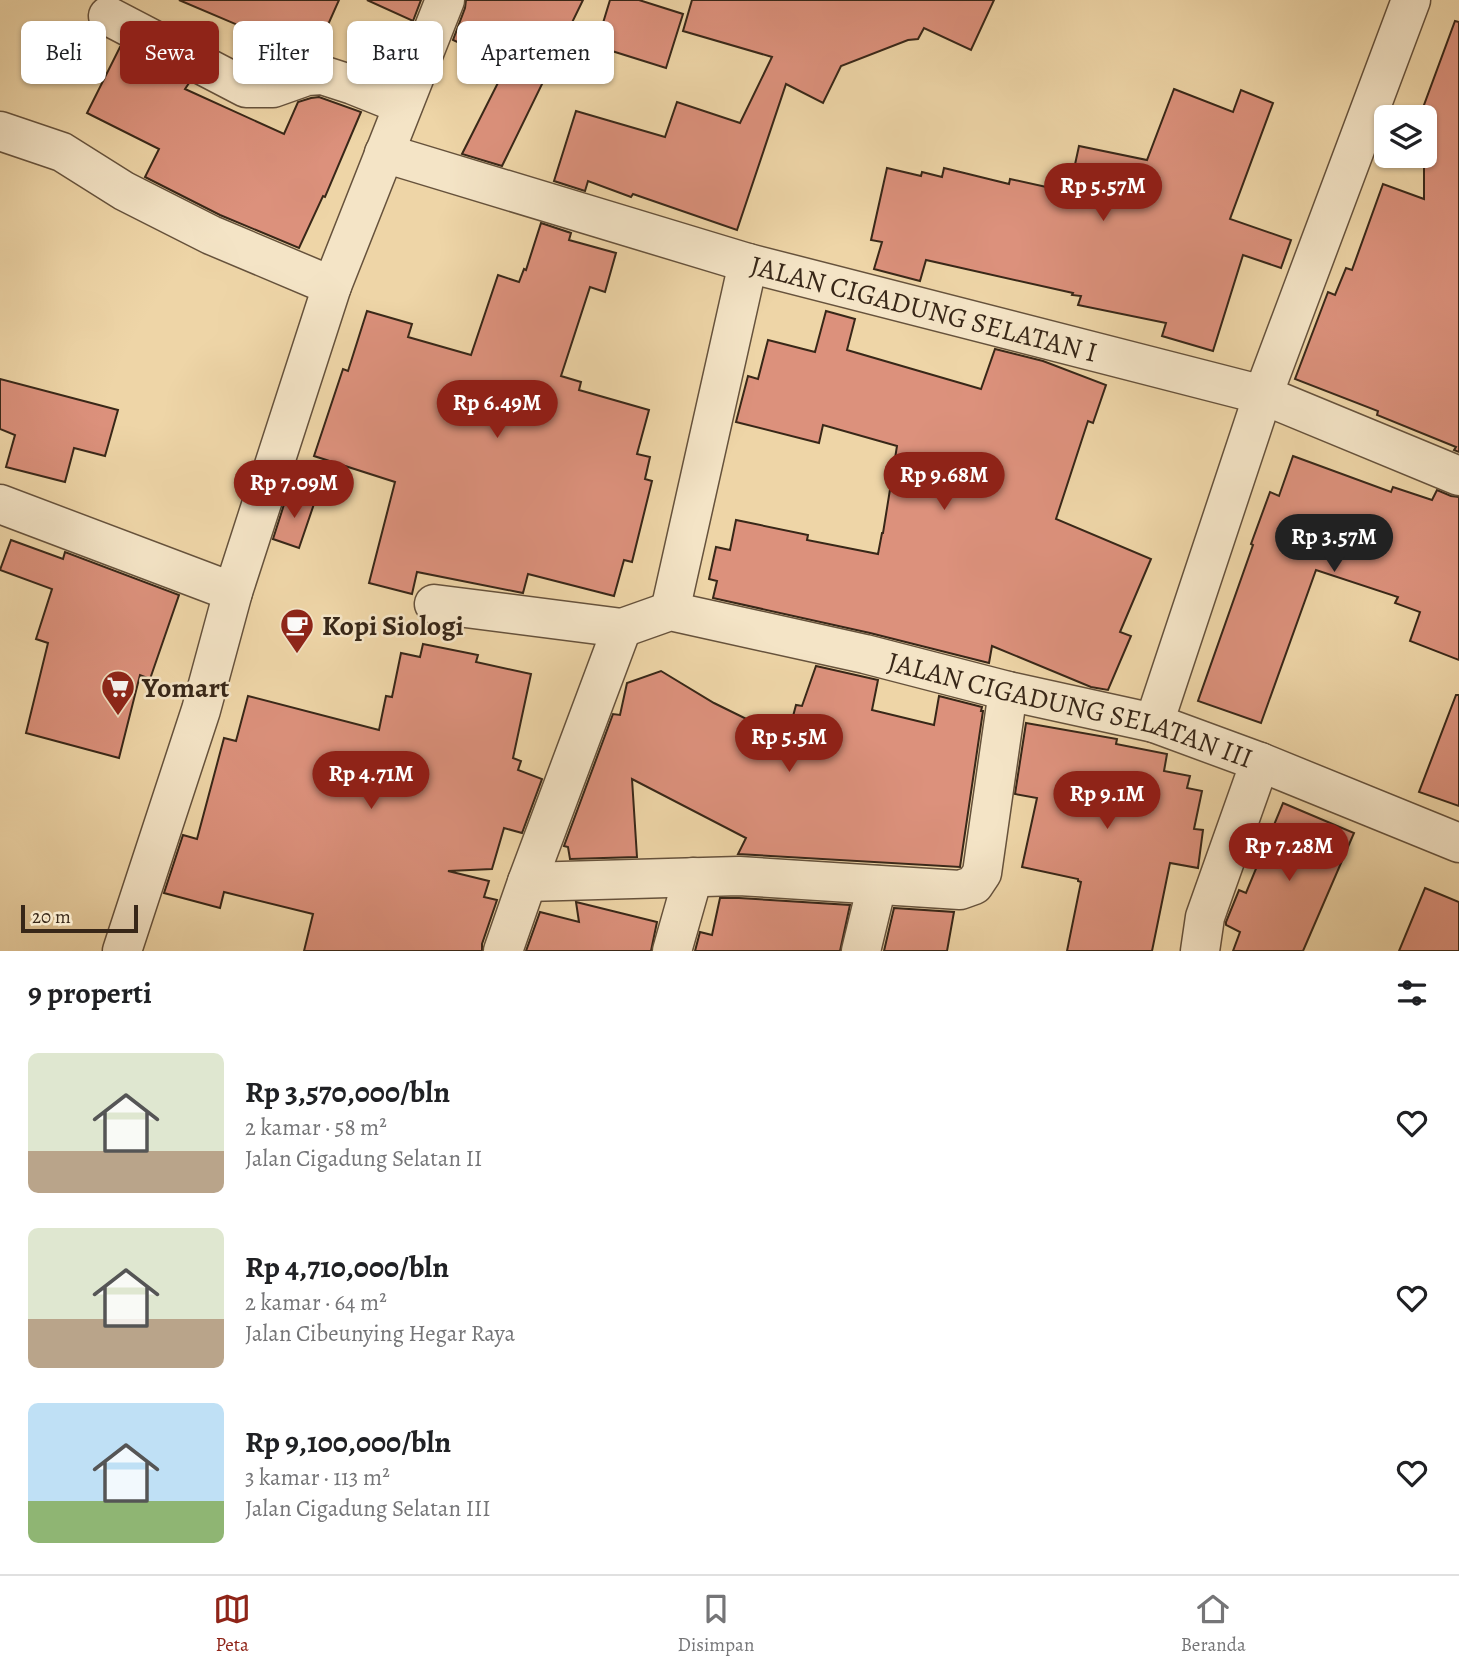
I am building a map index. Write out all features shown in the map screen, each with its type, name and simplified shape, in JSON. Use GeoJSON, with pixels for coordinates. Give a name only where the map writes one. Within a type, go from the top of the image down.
{"type":"FeatureCollection","features":[{"type":"Feature","properties":{"kind":"street"},"geometry":{"type":"LineString","coordinates":[[122,951],[201,710],[233,592],[332,286],[444,0]]}},
{"type":"Feature","properties":{"kind":"street"},"geometry":{"type":"LineString","coordinates":[[1154,723],[1263,395],[1411,0]]}},
{"type":"Feature","properties":{"kind":"street"},"geometry":{"type":"LineString","coordinates":[[108,16],[247,88],[273,88],[307,76],[321,75],[403,105]]}},
{"type":"Feature","properties":{"kind":"street"},"geometry":{"type":"LineString","coordinates":[[0,131],[62,152],[124,191],[211,235],[332,286]]}},
{"type":"Feature","properties":{"kind":"street","name":"JALAN CIGADUNG SELATAN I"},"geometry":{"type":"LineString","coordinates":[[384,153],[748,263],[1263,395],[1459,476]]}},
{"type":"Feature","properties":{"kind":"street"},"geometry":{"type":"LineString","coordinates":[[434,604],[622,628],[670,611],[748,263]]}},
{"type":"Feature","properties":{"kind":"street"},"geometry":{"type":"LineString","coordinates":[[0,504],[233,592]]}},
{"type":"Feature","properties":{"kind":"street","name":"JALAN CIGADUNG SELATAN III"},"geometry":{"type":"LineString","coordinates":[[670,611],[1154,723],[1260,762],[1459,843]]}},
{"type":"Feature","properties":{"kind":"street"},"geometry":{"type":"LineString","coordinates":[[503,951],[622,628]]}},
{"type":"Feature","properties":{"kind":"street"},"geometry":{"type":"LineString","coordinates":[[527,882],[739,876],[960,890],[974,885],[982,873],[1008,691]]}},
{"type":"Feature","properties":{"kind":"street"},"geometry":{"type":"LineString","coordinates":[[1200,951],[1205,917],[1260,762]]}},
{"type":"Feature","properties":{"kind":"street"},"geometry":{"type":"LineString","coordinates":[[672,951],[693,877]]}},
{"type":"Feature","properties":{"kind":"street"},"geometry":{"type":"LineString","coordinates":[[861,951],[877,885]]}},
{"type":"Feature","properties":{"kind":"building"},"geometry":{"type":"Polygon","coordinates":[[[179,0],[339,0],[330,21],[233,23],[179,0]]]}},
{"type":"Feature","properties":{"kind":"building"},"geometry":{"type":"Polygon","coordinates":[[[367,0],[421,0],[413,21],[367,0]]]}},
{"type":"Feature","properties":{"kind":"building"},"geometry":{"type":"Polygon","coordinates":[[[466,0],[583,0],[573,21],[460,21],[466,0]]]}},
{"type":"Feature","properties":{"kind":"building"},"geometry":{"type":"Polygon","coordinates":[[[610,0],[639,0],[683,14],[666,68],[614,52],[614,21],[604,21],[610,0]]]}},
{"type":"Feature","properties":{"kind":"building"},"geometry":{"type":"Polygon","coordinates":[[[692,0],[994,0],[971,50],[924,28],[918,39],[908,40],[841,66],[823,103],[786,84],[737,230],[588,181],[585,191],[554,181],[576,111],[665,137],[677,102],[740,123],[772,57],[683,31],[692,0]]]}},
{"type":"Feature","properties":{"kind":"building"},"geometry":{"type":"Polygon","coordinates":[[[1455,21],[1459,22],[1459,452],[1454,450],[1456,447],[1377,415],[1378,411],[1295,379],[1328,292],[1335,295],[1346,268],[1352,270],[1383,184],[1424,199],[1424,168],[1437,168],[1437,105],[1424,105],[1455,21]]]}},
{"type":"Feature","properties":{"kind":"building"},"geometry":{"type":"Polygon","coordinates":[[[120,47],[120,84],[188,84],[185,89],[284,134],[298,102],[311,98],[319,97],[361,112],[325,197],[323,196],[299,248],[220,215],[145,177],[159,149],[87,113],[102,84],[106,84],[106,75],[120,47]]]}},
{"type":"Feature","properties":{"kind":"building"},"geometry":{"type":"Polygon","coordinates":[[[497,84],[542,84],[502,166],[462,154],[497,84]]]}},
{"type":"Feature","properties":{"kind":"building"},"geometry":{"type":"Polygon","coordinates":[[[1174,89],[1233,112],[1241,90],[1273,103],[1230,219],[1291,240],[1281,268],[1243,255],[1213,351],[1162,336],[1166,323],[1078,305],[1081,296],[1072,295],[1073,293],[926,260],[920,281],[874,269],[882,242],[871,240],[887,168],[921,176],[922,172],[942,177],[944,168],[1009,184],[1010,179],[1069,192],[1079,146],[1147,160],[1174,89]]]}},
{"type":"Feature","properties":{"kind":"building"},"geometry":{"type":"Polygon","coordinates":[[[541,223],[571,233],[569,240],[616,253],[605,292],[590,287],[561,376],[581,382],[579,390],[649,410],[637,454],[650,457],[645,479],[652,481],[632,562],[624,560],[614,596],[528,574],[523,593],[417,572],[412,594],[369,583],[395,482],[314,456],[343,369],[348,371],[367,311],[412,324],[408,337],[471,355],[498,275],[519,282],[524,269],[526,270],[541,223]]]}},
{"type":"Feature","properties":{"kind":"building"},"geometry":{"type":"Polygon","coordinates":[[[826,311],[855,319],[847,350],[981,389],[995,349],[1043,361],[1106,385],[1093,423],[1088,421],[1056,519],[1151,559],[1120,632],[1131,636],[1108,690],[1091,687],[992,646],[989,663],[713,598],[717,581],[709,579],[716,547],[730,550],[736,520],[808,535],[807,540],[878,554],[897,446],[823,425],[819,443],[736,422],[748,376],[758,379],[768,340],[815,352],[826,311]]]}},
{"type":"Feature","properties":{"kind":"building"},"geometry":{"type":"Polygon","coordinates":[[[0,379],[118,410],[105,456],[74,448],[65,482],[6,467],[15,435],[0,429],[0,379]]]}},
{"type":"Feature","properties":{"kind":"building"},"geometry":{"type":"Polygon","coordinates":[[[1293,456],[1391,492],[1393,487],[1432,500],[1437,490],[1459,497],[1459,660],[1410,641],[1420,612],[1395,603],[1398,597],[1316,570],[1261,723],[1198,701],[1270,492],[1279,496],[1293,456]]]}},
{"type":"Feature","properties":{"kind":"building"},"geometry":{"type":"Polygon","coordinates":[[[288,492],[315,501],[299,548],[273,539],[288,492]]]}},
{"type":"Feature","properties":{"kind":"building"},"geometry":{"type":"Polygon","coordinates":[[[11,540],[63,559],[65,552],[179,595],[150,679],[140,675],[119,758],[26,733],[48,643],[36,639],[52,589],[0,570],[11,540]]]}},
{"type":"Feature","properties":{"kind":"building"},"geometry":{"type":"Polygon","coordinates":[[[423,644],[478,655],[476,662],[531,674],[513,758],[521,761],[518,770],[542,779],[522,833],[504,828],[492,869],[448,871],[489,881],[484,897],[497,900],[482,951],[304,951],[313,914],[224,892],[220,908],[164,893],[183,835],[197,839],[224,738],[236,741],[248,696],[379,730],[386,696],[392,697],[401,653],[420,657],[423,644]]]}},
{"type":"Feature","properties":{"kind":"building"},"geometry":{"type":"Polygon","coordinates":[[[816,666],[878,680],[872,710],[934,725],[939,696],[982,707],[960,867],[738,854],[746,838],[632,779],[637,857],[570,859],[568,847],[564,846],[613,714],[620,715],[627,683],[661,671],[714,703],[787,739],[796,705],[802,706],[816,666]]]}},
{"type":"Feature","properties":{"kind":"building"},"geometry":{"type":"Polygon","coordinates":[[[1456,695],[1459,695],[1459,806],[1419,792],[1456,695]]]}},
{"type":"Feature","properties":{"kind":"building"},"geometry":{"type":"Polygon","coordinates":[[[1026,723],[1117,739],[1116,744],[1167,754],[1164,771],[1190,776],[1187,788],[1202,791],[1194,829],[1203,830],[1198,868],[1170,863],[1152,951],[1067,951],[1081,882],[1078,879],[1022,867],[1037,798],[1015,794],[1026,723]]]}},
{"type":"Feature","properties":{"kind":"building"},"geometry":{"type":"Polygon","coordinates":[[[1283,803],[1354,833],[1303,951],[1233,951],[1240,932],[1226,925],[1226,922],[1239,890],[1246,893],[1283,803]]]}},
{"type":"Feature","properties":{"kind":"building"},"geometry":{"type":"Polygon","coordinates":[[[1425,888],[1459,902],[1459,951],[1399,951],[1425,888]]]}},
{"type":"Feature","properties":{"kind":"building"},"geometry":{"type":"Polygon","coordinates":[[[720,898],[850,905],[840,951],[695,951],[700,932],[712,935],[720,898]]]}},
{"type":"Feature","properties":{"kind":"building"},"geometry":{"type":"Polygon","coordinates":[[[576,902],[657,922],[651,951],[526,951],[540,912],[579,922],[576,902]]]}},
{"type":"Feature","properties":{"kind":"building"},"geometry":{"type":"Polygon","coordinates":[[[894,908],[954,912],[947,951],[884,951],[894,908]]]}},
{"type":"Feature","properties":{"kind":"place","name":"Kopi Siologi"},"geometry":{"type":"Point","coordinates":[297,655]}},
{"type":"Feature","properties":{"kind":"place","name":"Yomart"},"geometry":{"type":"Point","coordinates":[118,717]}}]}
